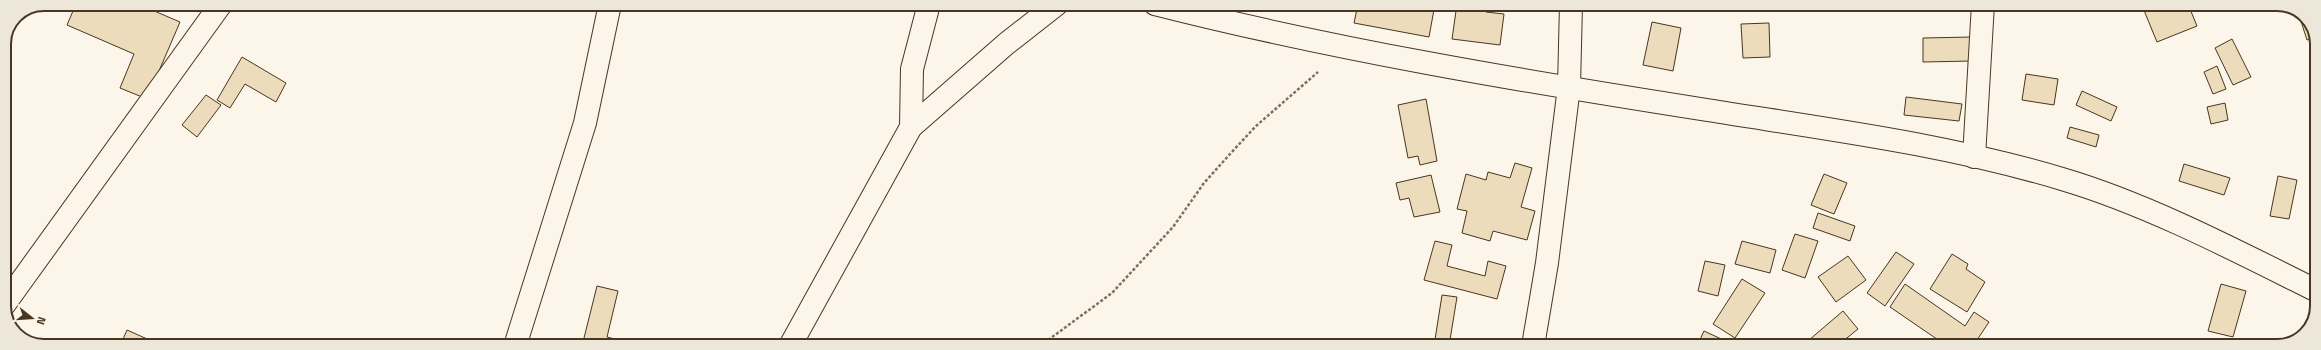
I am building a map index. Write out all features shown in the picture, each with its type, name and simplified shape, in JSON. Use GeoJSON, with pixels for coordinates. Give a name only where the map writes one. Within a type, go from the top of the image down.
{"type":"FeatureCollection","features":[{"type":"Feature","properties":{"kind":"street"},"geometry":{"type":"LineString","coordinates":[[11,296],[216,11]]}},
{"type":"Feature","properties":{"kind":"street"},"geometry":{"type":"LineString","coordinates":[[517,339],[585,122],[609,11]]}},
{"type":"Feature","properties":{"kind":"street"},"geometry":{"type":"LineString","coordinates":[[911,127],[912,69],[927,11]]}},
{"type":"Feature","properties":{"kind":"street"},"geometry":{"type":"LineString","coordinates":[[794,339],[911,127],[1006,44],[1048,11]]}},
{"type":"Feature","properties":{"kind":"street"},"geometry":{"type":"LineString","coordinates":[[1187,11],[1345,46],[1569,87],[1869,135],[1974,157],[2063,179],[2145,209],[2310,288]]}},
{"type":"Feature","properties":{"kind":"street"},"geometry":{"type":"LineString","coordinates":[[1534,339],[1547,263],[1569,87],[1571,11]]}},
{"type":"Feature","properties":{"kind":"street"},"geometry":{"type":"LineString","coordinates":[[1974,157],[1983,11]]}},
{"type":"Feature","properties":{"kind":"path"},"geometry":{"type":"LineString","coordinates":[[1050,339],[1112,293],[1173,227],[1204,183],[1256,126],[1345,46]]}},
{"type":"Feature","properties":{"kind":"building"},"geometry":{"type":"Polygon","coordinates":[[[73,11],[154,11],[180,22],[147,99],[120,88],[134,54],[67,25],[73,11]]]}},
{"type":"Feature","properties":{"kind":"building"},"geometry":{"type":"Polygon","coordinates":[[[1357,11],[1434,11],[1429,37],[1354,23],[1357,11]]]}},
{"type":"Feature","properties":{"kind":"building"},"geometry":{"type":"Polygon","coordinates":[[[1456,11],[1486,11],[1504,14],[1500,45],[1452,39],[1456,11]]]}},
{"type":"Feature","properties":{"kind":"building"},"geometry":{"type":"Polygon","coordinates":[[[2144,11],[2191,11],[2197,26],[2157,42],[2144,11]]]}},
{"type":"Feature","properties":{"kind":"building"},"geometry":{"type":"Polygon","coordinates":[[[1652,22],[1681,28],[1673,71],[1643,65],[1652,22]]]}},
{"type":"Feature","properties":{"kind":"building"},"geometry":{"type":"Polygon","coordinates":[[[1769,23],[1770,57],[1743,58],[1741,24],[1769,23]]]}},
{"type":"Feature","properties":{"kind":"building"},"geometry":{"type":"Polygon","coordinates":[[[2301,23],[2307,29],[2309,35],[2310,39],[2307,40],[2301,23]]]}},
{"type":"Feature","properties":{"kind":"building"},"geometry":{"type":"Polygon","coordinates":[[[1972,37],[1972,61],[1923,62],[1923,38],[1972,37]]]}},
{"type":"Feature","properties":{"kind":"building"},"geometry":{"type":"Polygon","coordinates":[[[2232,39],[2251,77],[2233,85],[2215,48],[2232,39]]]}},
{"type":"Feature","properties":{"kind":"building"},"geometry":{"type":"Polygon","coordinates":[[[242,57],[286,83],[276,102],[245,84],[230,108],[217,100],[242,57]]]}},
{"type":"Feature","properties":{"kind":"building"},"geometry":{"type":"Polygon","coordinates":[[[2217,66],[2226,89],[2213,94],[2204,72],[2217,66]]]}},
{"type":"Feature","properties":{"kind":"building"},"geometry":{"type":"Polygon","coordinates":[[[2026,74],[2058,79],[2054,105],[2022,100],[2026,74]]]}},
{"type":"Feature","properties":{"kind":"building"},"geometry":{"type":"Polygon","coordinates":[[[2082,91],[2117,107],[2111,121],[2076,105],[2082,91]]]}},
{"type":"Feature","properties":{"kind":"building"},"geometry":{"type":"Polygon","coordinates":[[[206,95],[221,105],[197,137],[182,125],[206,95]]]}},
{"type":"Feature","properties":{"kind":"building"},"geometry":{"type":"Polygon","coordinates":[[[1906,97],[1962,104],[1959,121],[1904,115],[1906,97]]]}},
{"type":"Feature","properties":{"kind":"building"},"geometry":{"type":"Polygon","coordinates":[[[1426,99],[1437,161],[1420,165],[1418,156],[1408,158],[1398,105],[1426,99]]]}},
{"type":"Feature","properties":{"kind":"building"},"geometry":{"type":"Polygon","coordinates":[[[2225,103],[2228,120],[2211,124],[2207,107],[2225,103]]]}},
{"type":"Feature","properties":{"kind":"building"},"geometry":{"type":"Polygon","coordinates":[[[2070,127],[2099,135],[2096,147],[2067,138],[2070,127]]]}},
{"type":"Feature","properties":{"kind":"building"},"geometry":{"type":"Polygon","coordinates":[[[1515,163],[1532,168],[1521,207],[1535,211],[1527,240],[1493,231],[1490,241],[1462,233],[1467,211],[1457,209],[1466,174],[1486,180],[1488,172],[1510,178],[1515,163]]]}},
{"type":"Feature","properties":{"kind":"building"},"geometry":{"type":"Polygon","coordinates":[[[2184,164],[2230,178],[2224,195],[2179,181],[2184,164]]]}},
{"type":"Feature","properties":{"kind":"building"},"geometry":{"type":"Polygon","coordinates":[[[1824,174],[1847,183],[1834,214],[1811,205],[1824,174]]]}},
{"type":"Feature","properties":{"kind":"building"},"geometry":{"type":"Polygon","coordinates":[[[1431,175],[1440,212],[1414,217],[1409,198],[1400,200],[1396,183],[1431,175]]]}},
{"type":"Feature","properties":{"kind":"building"},"geometry":{"type":"Polygon","coordinates":[[[2278,176],[2297,180],[2289,219],[2270,216],[2278,176]]]}},
{"type":"Feature","properties":{"kind":"building"},"geometry":{"type":"Polygon","coordinates":[[[1818,213],[1855,226],[1850,241],[1813,228],[1818,213]]]}},
{"type":"Feature","properties":{"kind":"building"},"geometry":{"type":"Polygon","coordinates":[[[1795,234],[1818,241],[1805,278],[1782,270],[1795,234]]]}},
{"type":"Feature","properties":{"kind":"building"},"geometry":{"type":"Polygon","coordinates":[[[1435,241],[1452,245],[1447,266],[1485,276],[1488,261],[1506,266],[1497,299],[1424,280],[1435,241]]]}},
{"type":"Feature","properties":{"kind":"building"},"geometry":{"type":"Polygon","coordinates":[[[1742,241],[1776,250],[1770,273],[1735,264],[1742,241]]]}},
{"type":"Feature","properties":{"kind":"building"},"geometry":{"type":"Polygon","coordinates":[[[1896,252],[1914,264],[1885,306],[1867,293],[1896,252]]]}},
{"type":"Feature","properties":{"kind":"building"},"geometry":{"type":"Polygon","coordinates":[[[1952,254],[1968,264],[1966,269],[1985,282],[1967,312],[1930,289],[1952,254]]]}},
{"type":"Feature","properties":{"kind":"building"},"geometry":{"type":"Polygon","coordinates":[[[1848,256],[1866,280],[1836,302],[1818,277],[1848,256]]]}},
{"type":"Feature","properties":{"kind":"building"},"geometry":{"type":"Polygon","coordinates":[[[1705,261],[1725,265],[1718,296],[1698,291],[1705,261]]]}},
{"type":"Feature","properties":{"kind":"building"},"geometry":{"type":"Polygon","coordinates":[[[1742,279],[1765,293],[1735,338],[1713,324],[1742,279]]]}},
{"type":"Feature","properties":{"kind":"building"},"geometry":{"type":"Polygon","coordinates":[[[1905,284],[1965,326],[1974,312],[1989,322],[1978,339],[1937,339],[1890,307],[1905,284]]]}},
{"type":"Feature","properties":{"kind":"building"},"geometry":{"type":"Polygon","coordinates":[[[2221,284],[2246,291],[2233,337],[2208,331],[2221,284]]]}},
{"type":"Feature","properties":{"kind":"building"},"geometry":{"type":"Polygon","coordinates":[[[597,286],[618,291],[607,337],[615,339],[584,339],[597,286]]]}},
{"type":"Feature","properties":{"kind":"building"},"geometry":{"type":"Polygon","coordinates":[[[1442,295],[1457,297],[1450,339],[1435,339],[1442,295]]]}},
{"type":"Feature","properties":{"kind":"building"},"geometry":{"type":"Polygon","coordinates":[[[1843,311],[1858,329],[1846,339],[1810,339],[1843,311]]]}},
{"type":"Feature","properties":{"kind":"building"},"geometry":{"type":"Polygon","coordinates":[[[127,330],[147,339],[123,339],[127,330]]]}},
{"type":"Feature","properties":{"kind":"building"},"geometry":{"type":"Polygon","coordinates":[[[1704,331],[1721,339],[1700,339],[1704,331]]]}}]}
